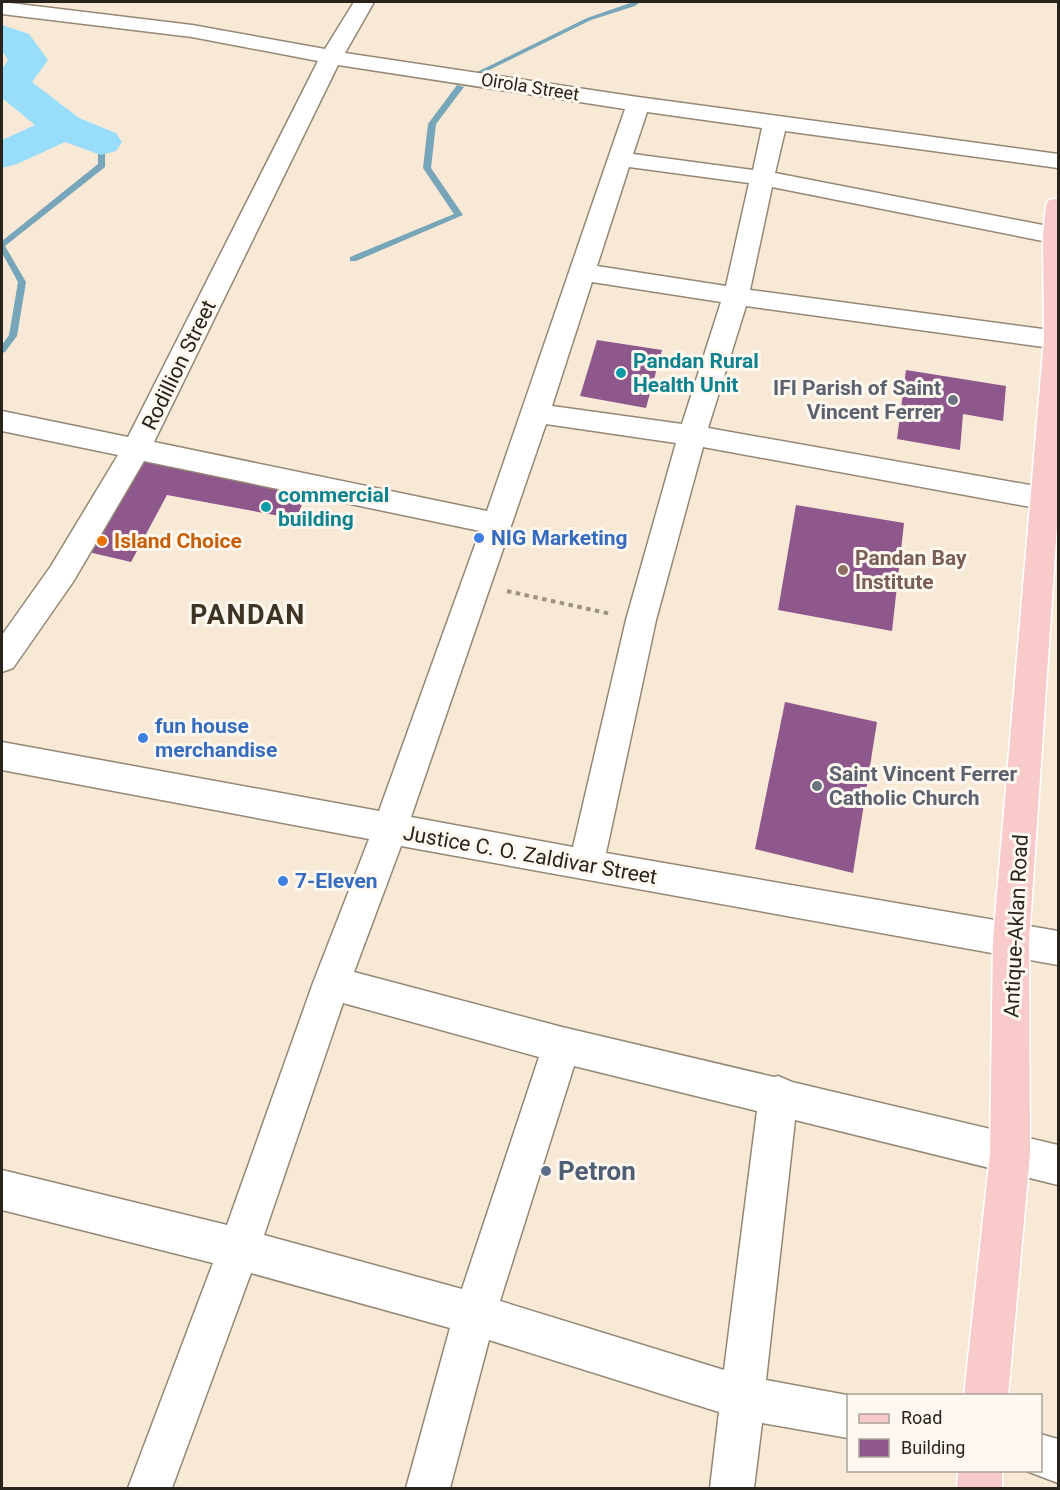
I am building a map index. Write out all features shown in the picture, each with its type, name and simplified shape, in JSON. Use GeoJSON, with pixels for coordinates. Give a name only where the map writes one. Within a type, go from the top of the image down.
{"type":"FeatureCollection","features":[{"type":"Feature","properties":{"kind":"main road","name":"Antique-Aklan Road"},"geometry":{"type":"LineString","coordinates":[[986,1394],[1010,1154],[1011,941],[1052,500],[1058,340],[1059,205]]}},
{"type":"Feature","properties":{"kind":"main road"},"geometry":{"type":"LineString","coordinates":[[979,1488],[980,1472]]}},
{"type":"Feature","properties":{"kind":"street","name":"Rodillion Street"},"geometry":{"type":"LineString","coordinates":[[2,659],[62,574],[136,450],[331,57],[364,2]]}},
{"type":"Feature","properties":{"kind":"street","name":"Oirola Street"},"geometry":{"type":"LineString","coordinates":[[2,8],[192,31],[331,57],[638,104],[1059,161]]}},
{"type":"Feature","properties":{"kind":"street"},"geometry":{"type":"LineString","coordinates":[[150,1488],[239,1249],[332,983],[390,829],[474,584],[536,413],[638,104]]}},
{"type":"Feature","properties":{"kind":"street"},"geometry":{"type":"LineString","coordinates":[[586,865],[641,620],[692,435],[736,296],[775,123]]}},
{"type":"Feature","properties":{"kind":"street"},"geometry":{"type":"LineString","coordinates":[[619,159],[762,178],[1057,236]]}},
{"type":"Feature","properties":{"kind":"street"},"geometry":{"type":"LineString","coordinates":[[583,272],[736,296],[1058,340]]}},
{"type":"Feature","properties":{"kind":"street"},"geometry":{"type":"LineString","coordinates":[[536,413],[692,435],[1052,500]]}},
{"type":"Feature","properties":{"kind":"street"},"geometry":{"type":"LineString","coordinates":[[2,421],[497,524]]}},
{"type":"Feature","properties":{"kind":"street","name":"Justice C. O. Zaldivar Street"},"geometry":{"type":"LineString","coordinates":[[2,756],[586,865],[1059,948]]}},
{"type":"Feature","properties":{"kind":"street"},"geometry":{"type":"LineString","coordinates":[[332,983],[562,1045],[778,1095],[1059,1165]]}},
{"type":"Feature","properties":{"kind":"street"},"geometry":{"type":"LineString","coordinates":[[428,1488],[475,1314],[562,1045]]}},
{"type":"Feature","properties":{"kind":"street"},"geometry":{"type":"LineString","coordinates":[[732,1488],[778,1095]]}},
{"type":"Feature","properties":{"kind":"street"},"geometry":{"type":"LineString","coordinates":[[2,1190],[239,1249],[475,1314],[741,1397],[847,1416]]}},
{"type":"Feature","properties":{"kind":"street"},"geometry":{"type":"LineString","coordinates":[[1042,1456],[1059,1461]]}},
{"type":"Feature","properties":{"kind":"path"},"geometry":{"type":"LineString","coordinates":[[474,584],[641,620]]}},
{"type":"Feature","properties":{"kind":"building","name":"Pandan Rural Health Unit"},"geometry":{"type":"Polygon","coordinates":[[[597,340],[662,350],[646,408],[580,396],[597,340]]]}},
{"type":"Feature","properties":{"kind":"building","name":"IFI Parish of Saint Vincent Ferrer"},"geometry":{"type":"Polygon","coordinates":[[[906,370],[1006,386],[1003,421],[963,414],[960,450],[897,439],[906,370]]]}},
{"type":"Feature","properties":{"kind":"building","name":"commercial building"},"geometry":{"type":"Polygon","coordinates":[[[153,457],[308,490],[296,519],[167,495],[131,562],[84,551],[134,464],[153,457]]]}},
{"type":"Feature","properties":{"kind":"building"},"geometry":{"type":"Polygon","coordinates":[[[796,505],[904,523],[892,631],[778,610],[796,505]]]}},
{"type":"Feature","properties":{"kind":"building","name":"Saint Vincent Ferrer Catholic Church"},"geometry":{"type":"Polygon","coordinates":[[[785,702],[877,722],[853,873],[755,849],[785,702]]]}},
{"type":"Feature","properties":{"kind":"waterway"},"geometry":{"type":"LineString","coordinates":[[475,75],[589,19],[637,2]]}},
{"type":"Feature","properties":{"kind":"waterway"},"geometry":{"type":"LineString","coordinates":[[2,37],[15,42],[28,60],[10,85],[64,127]]}},
{"type":"Feature","properties":{"kind":"waterway"},"geometry":{"type":"LineString","coordinates":[[353,259],[459,215],[427,168],[432,124],[460,87]]}},
{"type":"Feature","properties":{"kind":"waterway"},"geometry":{"type":"LineString","coordinates":[[2,155],[64,127]]}},
{"type":"Feature","properties":{"kind":"waterway"},"geometry":{"type":"LineString","coordinates":[[64,127],[101,142]]}},
{"type":"Feature","properties":{"kind":"waterway"},"geometry":{"type":"LineString","coordinates":[[2,245],[102,165],[101,142]]}},
{"type":"Feature","properties":{"kind":"waterway"},"geometry":{"type":"LineString","coordinates":[[2,247],[22,282],[13,336],[2,350]]}},
{"type":"Feature","properties":{"kind":"place","name":"Pandan Rural Health Unit"},"geometry":{"type":"Point","coordinates":[621,373]}},
{"type":"Feature","properties":{"kind":"place","name":"IFI Parish of Saint Vincent Ferrer"},"geometry":{"type":"Point","coordinates":[953,400]}},
{"type":"Feature","properties":{"kind":"place","name":"commercial building"},"geometry":{"type":"Point","coordinates":[266,507]}},
{"type":"Feature","properties":{"kind":"place","name":"NIG Marketing"},"geometry":{"type":"Point","coordinates":[479,538]}},
{"type":"Feature","properties":{"kind":"place","name":"Island Choice"},"geometry":{"type":"Point","coordinates":[102,541]}},
{"type":"Feature","properties":{"kind":"place","name":"Pandan Bay Institute"},"geometry":{"type":"Point","coordinates":[843,570]}},
{"type":"Feature","properties":{"kind":"place","name":"fun house merchandise"},"geometry":{"type":"Point","coordinates":[143,738]}},
{"type":"Feature","properties":{"kind":"place","name":"Saint Vincent Ferrer Catholic Church"},"geometry":{"type":"Point","coordinates":[817,786]}},
{"type":"Feature","properties":{"kind":"place","name":"7-Eleven"},"geometry":{"type":"Point","coordinates":[283,881]}},
{"type":"Feature","properties":{"kind":"place","name":"Petron"},"geometry":{"type":"Point","coordinates":[546,1171]}},
{"type":"Feature","properties":{"kind":"district","name":"PANDAN"},"geometry":{"type":"Point","coordinates":[248,615]}}]}
